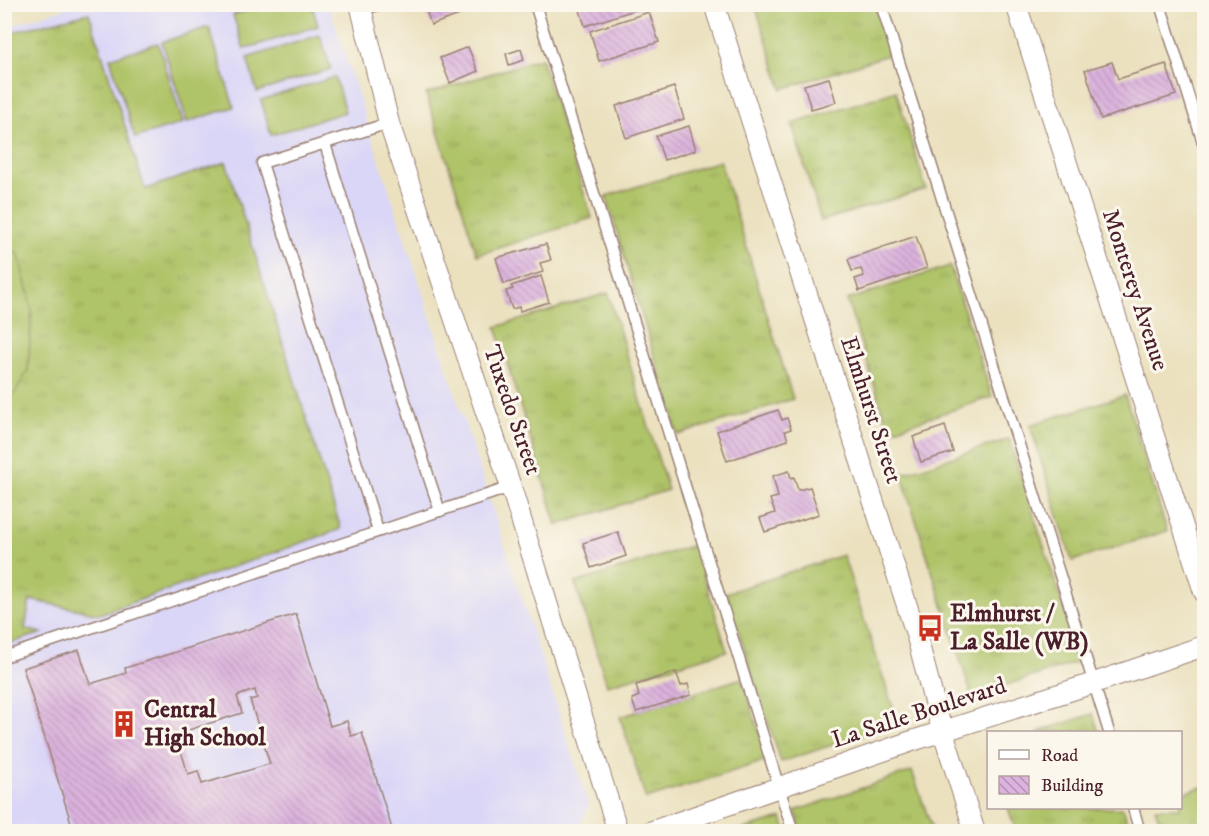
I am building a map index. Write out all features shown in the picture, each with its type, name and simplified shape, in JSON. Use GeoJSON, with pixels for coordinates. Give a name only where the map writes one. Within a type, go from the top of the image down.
{"type":"FeatureCollection","features":[{"type":"Feature","properties":{"kind":"street","name":"Elmhurst Street"},"geometry":{"type":"LineString","coordinates":[[714,4],[917,637],[937,713],[975,831]]}},
{"type":"Feature","properties":{"kind":"street","name":"Monterey Avenue"},"geometry":{"type":"LineString","coordinates":[[1016,4],[1204,592]]}},
{"type":"Feature","properties":{"kind":"street","name":"Tuxedo Street"},"geometry":{"type":"LineString","coordinates":[[367,6],[389,123],[511,487],[618,831]]}},
{"type":"Feature","properties":{"kind":"street","name":"La Salle Boulevard"},"geometry":{"type":"LineString","coordinates":[[650,831],[912,741],[1204,646]]}},
{"type":"Feature","properties":{"kind":"lane"},"geometry":{"type":"LineString","coordinates":[[535,4],[793,831]]}},
{"type":"Feature","properties":{"kind":"lane"},"geometry":{"type":"LineString","coordinates":[[881,4],[1109,731]]}},
{"type":"Feature","properties":{"kind":"lane"},"geometry":{"type":"LineString","coordinates":[[1160,4],[1204,146]]}},
{"type":"Feature","properties":{"kind":"lane"},"geometry":{"type":"LineString","coordinates":[[378,531],[262,163],[389,123]]}},
{"type":"Feature","properties":{"kind":"lane"},"geometry":{"type":"LineString","coordinates":[[324,144],[440,511]]}},
{"type":"Feature","properties":{"kind":"lane"},"geometry":{"type":"LineString","coordinates":[[4,657],[511,487]]}},
{"type":"Feature","properties":{"kind":"lane"},"geometry":{"type":"LineString","coordinates":[[1134,809],[1140,831]]}},
{"type":"Feature","properties":{"kind":"shaded area"},"geometry":{"type":"Polygon","coordinates":[[[75,5],[329,5],[589,806],[579,827],[573,831],[5,831],[4,28],[75,5]]]}},
{"type":"Feature","properties":{"kind":"green space"},"geometry":{"type":"Polygon","coordinates":[[[266,5],[312,5],[318,26],[244,49],[233,15],[266,5]]]}},
{"type":"Feature","properties":{"kind":"green space"},"geometry":{"type":"Polygon","coordinates":[[[755,5],[875,5],[891,54],[782,89],[755,5]]]}},
{"type":"Feature","properties":{"kind":"green space"},"geometry":{"type":"Polygon","coordinates":[[[89,13],[145,189],[226,162],[341,529],[100,614],[30,600],[25,629],[42,633],[5,645],[4,34],[89,13]]]}},
{"type":"Feature","properties":{"kind":"green space"},"geometry":{"type":"Polygon","coordinates":[[[209,27],[234,107],[187,122],[162,42],[209,27]]]}},
{"type":"Feature","properties":{"kind":"green space"},"geometry":{"type":"Polygon","coordinates":[[[320,35],[331,69],[257,92],[247,58],[320,35]]]}},
{"type":"Feature","properties":{"kind":"green space"},"geometry":{"type":"Polygon","coordinates":[[[158,43],[183,123],[135,138],[110,58],[158,43]]]}},
{"type":"Feature","properties":{"kind":"green space"},"geometry":{"type":"Polygon","coordinates":[[[541,58],[592,218],[477,255],[426,94],[541,58]]]}},
{"type":"Feature","properties":{"kind":"green space"},"geometry":{"type":"Polygon","coordinates":[[[335,77],[345,112],[271,135],[261,100],[335,77]]]}},
{"type":"Feature","properties":{"kind":"green space"},"geometry":{"type":"Polygon","coordinates":[[[896,91],[926,189],[821,221],[792,124],[896,91]]]}},
{"type":"Feature","properties":{"kind":"green space"},"geometry":{"type":"Polygon","coordinates":[[[720,161],[793,399],[678,435],[606,196],[720,161]]]}},
{"type":"Feature","properties":{"kind":"green space"},"geometry":{"type":"Polygon","coordinates":[[[18,252],[32,310],[28,370],[5,410],[5,256],[18,252]]]}},
{"type":"Feature","properties":{"kind":"green space"},"geometry":{"type":"Polygon","coordinates":[[[950,266],[992,397],[889,431],[847,300],[950,266]]]}},
{"type":"Feature","properties":{"kind":"green space"},"geometry":{"type":"Polygon","coordinates":[[[608,293],[668,490],[557,525],[496,327],[608,293]]]}},
{"type":"Feature","properties":{"kind":"green space"},"geometry":{"type":"Polygon","coordinates":[[[1125,395],[1167,531],[1072,561],[1030,425],[1125,395]]]}},
{"type":"Feature","properties":{"kind":"green space"},"geometry":{"type":"Polygon","coordinates":[[[1009,439],[1081,661],[972,696],[901,474],[1009,439]]]}},
{"type":"Feature","properties":{"kind":"green space"},"geometry":{"type":"Polygon","coordinates":[[[694,545],[727,651],[607,685],[575,583],[694,545]]]}},
{"type":"Feature","properties":{"kind":"green space"},"geometry":{"type":"Polygon","coordinates":[[[843,555],[898,723],[781,762],[726,593],[843,555]]]}},
{"type":"Feature","properties":{"kind":"green space"},"geometry":{"type":"Polygon","coordinates":[[[742,678],[768,760],[646,799],[620,717],[742,678]]]}},
{"type":"Feature","properties":{"kind":"green space"},"geometry":{"type":"Polygon","coordinates":[[[1093,714],[1099,731],[1040,731],[1093,714]]]}},
{"type":"Feature","properties":{"kind":"green space"},"geometry":{"type":"Polygon","coordinates":[[[912,771],[933,831],[802,831],[795,811],[912,771]]]}},
{"type":"Feature","properties":{"kind":"green space"},"geometry":{"type":"Polygon","coordinates":[[[1204,786],[1204,831],[1163,831],[1155,809],[1182,809],[1182,794],[1204,786]]]}},
{"type":"Feature","properties":{"kind":"green space"},"geometry":{"type":"Polygon","coordinates":[[[1008,809],[1123,809],[1131,831],[1016,831],[1008,809]]]}},
{"type":"Feature","properties":{"kind":"green space"},"geometry":{"type":"Polygon","coordinates":[[[782,818],[786,831],[737,831],[782,818]]]}},
{"type":"Feature","properties":{"kind":"building"},"geometry":{"type":"Polygon","coordinates":[[[424,4],[465,4],[468,12],[431,25],[424,4]]]}},
{"type":"Feature","properties":{"kind":"building"},"geometry":{"type":"Polygon","coordinates":[[[578,4],[650,4],[650,5],[585,26],[578,4]]]}},
{"type":"Feature","properties":{"kind":"building"},"geometry":{"type":"Polygon","coordinates":[[[649,12],[659,42],[599,61],[590,31],[649,12]]]}},
{"type":"Feature","properties":{"kind":"building"},"geometry":{"type":"Polygon","coordinates":[[[468,47],[478,71],[450,83],[440,58],[468,47]]]}},
{"type":"Feature","properties":{"kind":"building"},"geometry":{"type":"Polygon","coordinates":[[[521,49],[524,60],[509,65],[506,54],[521,49]]]}},
{"type":"Feature","properties":{"kind":"building"},"geometry":{"type":"Polygon","coordinates":[[[1112,62],[1118,79],[1166,64],[1176,95],[1101,119],[1085,70],[1112,62]]]}},
{"type":"Feature","properties":{"kind":"building"},"geometry":{"type":"Polygon","coordinates":[[[829,78],[836,102],[811,109],[804,85],[829,78]]]}},
{"type":"Feature","properties":{"kind":"building"},"geometry":{"type":"Polygon","coordinates":[[[674,87],[684,119],[626,138],[616,106],[674,87]]]}},
{"type":"Feature","properties":{"kind":"building"},"geometry":{"type":"Polygon","coordinates":[[[689,126],[696,150],[664,160],[656,136],[689,126]]]}},
{"type":"Feature","properties":{"kind":"building"},"geometry":{"type":"Polygon","coordinates":[[[916,236],[927,268],[859,291],[855,279],[864,276],[861,269],[852,271],[848,259],[916,236]]]}},
{"type":"Feature","properties":{"kind":"building"},"geometry":{"type":"Polygon","coordinates":[[[546,244],[551,260],[540,263],[543,272],[504,284],[496,258],[546,244]]]}},
{"type":"Feature","properties":{"kind":"building"},"geometry":{"type":"Polygon","coordinates":[[[541,276],[549,302],[520,311],[519,307],[512,309],[506,291],[513,289],[511,286],[541,276]]]}},
{"type":"Feature","properties":{"kind":"building"},"geometry":{"type":"Polygon","coordinates":[[[778,410],[782,420],[787,418],[791,429],[785,431],[788,440],[727,461],[717,431],[778,410]]]}},
{"type":"Feature","properties":{"kind":"building"},"geometry":{"type":"Polygon","coordinates":[[[945,426],[953,452],[921,462],[913,437],[945,426]]]}},
{"type":"Feature","properties":{"kind":"building"},"geometry":{"type":"Polygon","coordinates":[[[789,471],[791,478],[794,477],[798,490],[810,487],[819,514],[765,532],[760,518],[775,513],[770,499],[778,497],[773,476],[789,471]]]}},
{"type":"Feature","properties":{"kind":"building"},"geometry":{"type":"Polygon","coordinates":[[[618,532],[626,556],[591,568],[583,543],[618,532]]]}},
{"type":"Feature","properties":{"kind":"building","name":"Central High School"},"geometry":{"type":"Polygon","coordinates":[[[296,614],[330,726],[347,721],[351,736],[362,733],[393,832],[74,832],[23,668],[79,650],[90,684],[126,673],[125,668],[296,614]],[[255,690],[237,696],[242,713],[176,734],[188,774],[198,771],[202,784],[270,764],[250,700],[257,698],[255,690]]]}},
{"type":"Feature","properties":{"kind":"building"},"geometry":{"type":"Polygon","coordinates":[[[676,672],[681,686],[688,684],[691,695],[636,712],[632,699],[639,696],[636,685],[676,672]]]}},
{"type":"Feature","properties":{"kind":"place","name":"Elmhurst / La Salle (WB)"},"geometry":{"type":"Point","coordinates":[930,628]}},
{"type":"Feature","properties":{"kind":"place","name":"Central High School"},"geometry":{"type":"Point","coordinates":[124,724]}}]}
